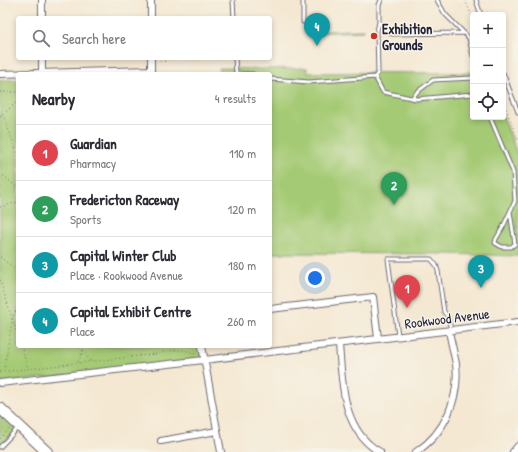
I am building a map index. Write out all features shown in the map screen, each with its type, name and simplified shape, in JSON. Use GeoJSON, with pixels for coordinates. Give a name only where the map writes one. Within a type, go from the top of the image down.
{"type":"FeatureCollection","features":[{"type":"Feature","properties":{"kind":"main road"},"geometry":{"type":"LineString","coordinates":[[0,408],[15,427],[47,452]]}},
{"type":"Feature","properties":{"kind":"street"},"geometry":{"type":"LineString","coordinates":[[42,0],[42,16]]}},
{"type":"Feature","properties":{"kind":"street"},"geometry":{"type":"LineString","coordinates":[[151,0],[151,16]]}},
{"type":"Feature","properties":{"kind":"street"},"geometry":{"type":"LineString","coordinates":[[42,60],[42,72]]}},
{"type":"Feature","properties":{"kind":"street"},"geometry":{"type":"LineString","coordinates":[[151,60],[151,72]]}},
{"type":"Feature","properties":{"kind":"street"},"geometry":{"type":"LineString","coordinates":[[0,74],[16,74]]}},
{"type":"Feature","properties":{"kind":"street"},"geometry":{"type":"LineString","coordinates":[[272,309],[373,297],[378,338]]}},
{"type":"Feature","properties":{"kind":"street","name":"Rookwood Avenue"},"geometry":{"type":"LineString","coordinates":[[0,383],[518,322]]}},
{"type":"Feature","properties":{"kind":"street"},"geometry":{"type":"LineString","coordinates":[[416,452],[438,433],[446,419],[452,403],[456,370],[450,330]]}},
{"type":"Feature","properties":{"kind":"street"},"geometry":{"type":"LineString","coordinates":[[339,344],[344,396],[351,419],[362,438],[380,452]]}},
{"type":"Feature","properties":{"kind":"street"},"geometry":{"type":"LineString","coordinates":[[202,348],[216,431],[221,452]]}},
{"type":"Feature","properties":{"kind":"street"},"geometry":{"type":"LineString","coordinates":[[161,441],[216,431]]}},
{"type":"Feature","properties":{"kind":"street"},"geometry":{"type":"LineString","coordinates":[[513,452],[518,446]]}},
{"type":"Feature","properties":{"kind":"lane"},"geometry":{"type":"LineString","coordinates":[[234,0],[234,16]]}},
{"type":"Feature","properties":{"kind":"lane"},"geometry":{"type":"LineString","coordinates":[[303,0],[303,22]]}},
{"type":"Feature","properties":{"kind":"lane"},"geometry":{"type":"LineString","coordinates":[[375,77],[378,72],[377,31],[379,22],[379,5],[381,0]]}},
{"type":"Feature","properties":{"kind":"lane"},"geometry":{"type":"LineString","coordinates":[[436,0],[445,14],[469,38],[471,48]]}},
{"type":"Feature","properties":{"kind":"lane"},"geometry":{"type":"LineString","coordinates":[[476,0],[480,12]]}},
{"type":"Feature","properties":{"kind":"lane"},"geometry":{"type":"LineString","coordinates":[[379,22],[392,34],[464,33]]}},
{"type":"Feature","properties":{"kind":"lane"},"geometry":{"type":"LineString","coordinates":[[235,60],[235,72]]}},
{"type":"Feature","properties":{"kind":"lane"},"geometry":{"type":"LineString","coordinates":[[272,79],[309,82],[375,77]]}},
{"type":"Feature","properties":{"kind":"lane"},"geometry":{"type":"LineString","coordinates":[[375,77],[383,92],[412,98],[470,94]]}},
{"type":"Feature","properties":{"kind":"lane"},"geometry":{"type":"LineString","coordinates":[[412,98],[417,92],[433,80],[470,78]]}},
{"type":"Feature","properties":{"kind":"lane"},"geometry":{"type":"LineString","coordinates":[[506,81],[518,112]]}},
{"type":"Feature","properties":{"kind":"lane"},"geometry":{"type":"LineString","coordinates":[[491,120],[513,172],[515,201],[510,212],[504,227],[495,243],[502,247],[511,247],[515,244],[510,212]]}},
{"type":"Feature","properties":{"kind":"lane"},"geometry":{"type":"LineString","coordinates":[[398,336],[388,259],[430,259],[433,262],[438,271],[444,312],[448,316],[450,330]]}},
{"type":"Feature","properties":{"kind":"lane"},"geometry":{"type":"LineString","coordinates":[[0,446],[15,427]]}},
{"type":"Feature","properties":{"kind":"path"},"geometry":{"type":"LineString","coordinates":[[465,0],[470,12]]}},
{"type":"Feature","properties":{"kind":"path"},"geometry":{"type":"LineString","coordinates":[[160,61],[167,60]]}},
{"type":"Feature","properties":{"kind":"path"},"geometry":{"type":"LineString","coordinates":[[0,92],[16,92]]}},
{"type":"Feature","properties":{"kind":"path"},"geometry":{"type":"LineString","coordinates":[[0,116],[16,103]]}},
{"type":"Feature","properties":{"kind":"path"},"geometry":{"type":"LineString","coordinates":[[506,109],[518,140]]}},
{"type":"Feature","properties":{"kind":"path"},"geometry":{"type":"LineString","coordinates":[[3,114],[16,150]]}},
{"type":"Feature","properties":{"kind":"path"},"geometry":{"type":"LineString","coordinates":[[0,173],[16,186]]}},
{"type":"Feature","properties":{"kind":"path"},"geometry":{"type":"LineString","coordinates":[[0,207],[16,203]]}},
{"type":"Feature","properties":{"kind":"path"},"geometry":{"type":"LineString","coordinates":[[0,257],[16,269]]}},
{"type":"Feature","properties":{"kind":"path"},"geometry":{"type":"LineString","coordinates":[[0,280],[16,331]]}},
{"type":"Feature","properties":{"kind":"path"},"geometry":{"type":"LineString","coordinates":[[4,371],[12,320],[16,310]]}},
{"type":"Feature","properties":{"kind":"path"},"geometry":{"type":"LineString","coordinates":[[22,348],[29,369]]}},
{"type":"Feature","properties":{"kind":"path"},"geometry":{"type":"LineString","coordinates":[[80,348],[90,361]]}},
{"type":"Feature","properties":{"kind":"path"},"geometry":{"type":"LineString","coordinates":[[0,372],[179,350],[188,351],[196,355]]}},
{"type":"Feature","properties":{"kind":"path"},"geometry":{"type":"LineString","coordinates":[[78,363],[83,351]]}},
{"type":"Feature","properties":{"kind":"path"},"geometry":{"type":"LineString","coordinates":[[0,439],[15,427]]}},
{"type":"Feature","properties":{"kind":"green space"},"geometry":{"type":"Polygon","coordinates":[[[308,31],[364,31],[308,33],[308,31]]]}},
{"type":"Feature","properties":{"kind":"green space"},"geometry":{"type":"Polygon","coordinates":[[[219,68],[307,68],[308,73],[470,72],[470,120],[504,120],[518,156],[518,256],[272,253],[272,72],[219,72],[219,68]]]}},
{"type":"Feature","properties":{"kind":"green space"},"geometry":{"type":"Polygon","coordinates":[[[0,80],[16,80],[16,348],[202,348],[204,360],[0,383],[0,80]]]}},
{"type":"Feature","properties":{"kind":"green space"},"geometry":{"type":"Polygon","coordinates":[[[0,408],[20,426],[0,447],[0,408]]]}},
{"type":"Feature","properties":{"kind":"place","name":"Exhibition Grounds"},"geometry":{"type":"Point","coordinates":[374,36]}},
{"type":"Feature","properties":{"kind":"place","name":"Capital Exhibit Centre"},"geometry":{"type":"Point","coordinates":[317,46]}},
{"type":"Feature","properties":{"kind":"place","name":"Fredericton Raceway"},"geometry":{"type":"Point","coordinates":[394,205]}},
{"type":"Feature","properties":{"kind":"place","name":"Capital Winter Club"},"geometry":{"type":"Point","coordinates":[481,288]}},
{"type":"Feature","properties":{"kind":"place","name":"Guardian"},"geometry":{"type":"Point","coordinates":[407,308]}}]}
